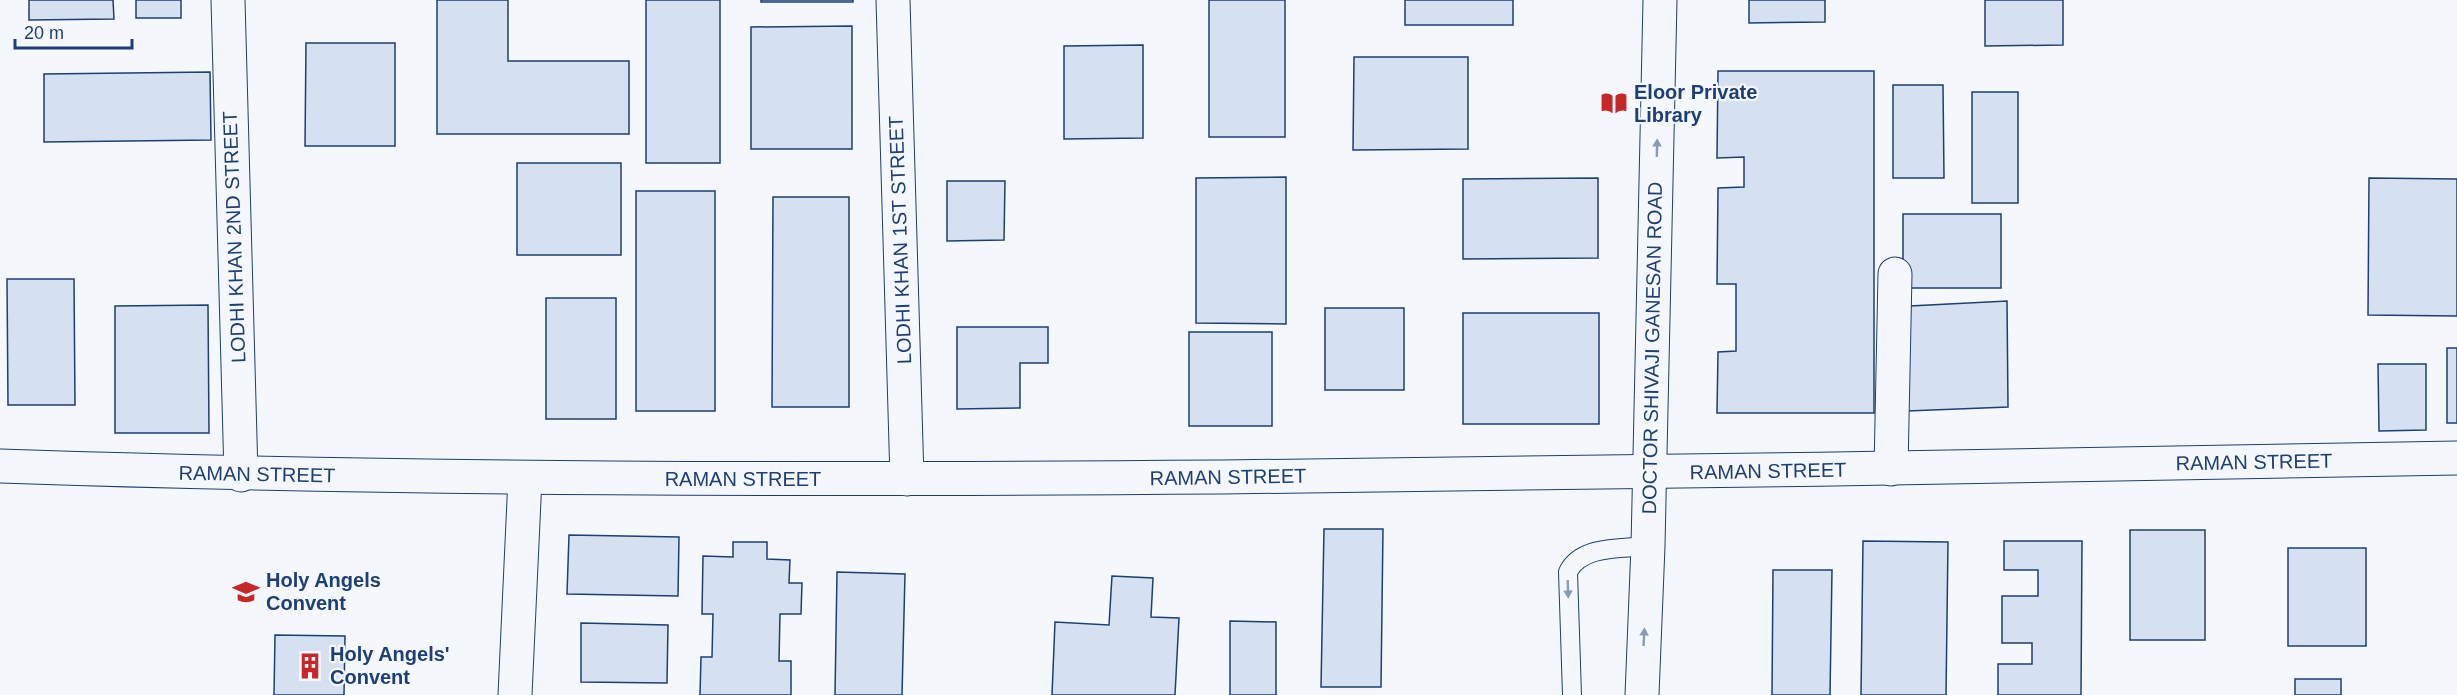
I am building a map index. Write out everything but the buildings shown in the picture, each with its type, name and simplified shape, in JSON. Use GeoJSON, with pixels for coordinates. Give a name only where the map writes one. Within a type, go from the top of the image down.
{"type":"FeatureCollection","features":[{"type":"Feature","properties":{"kind":"street","name":"LODHI KHAN 2ND STREET"},"geometry":{"type":"LineString","coordinates":[[228,0],[241,475]]}},
{"type":"Feature","properties":{"kind":"street","name":"LODHI KHAN 1ST STREET"},"geometry":{"type":"LineString","coordinates":[[893,0],[907,479]]}},
{"type":"Feature","properties":{"kind":"street","name":"DOCTOR SHIVAJI GANESAN ROAD"},"geometry":{"type":"LineString","coordinates":[[1642,695],[1648,546],[1660,0]]}},
{"type":"Feature","properties":{"kind":"street"},"geometry":{"type":"LineString","coordinates":[[1891,469],[1895,274]]}},
{"type":"Feature","properties":{"kind":"street","name":"RAMAN STREET"},"geometry":{"type":"LineString","coordinates":[[0,466],[241,475],[907,479],[1649,473],[2457,458]]}},
{"type":"Feature","properties":{"kind":"street"},"geometry":{"type":"LineString","coordinates":[[515,695],[525,478]]}},
{"type":"Feature","properties":{"kind":"lane"},"geometry":{"type":"LineString","coordinates":[[1572,695],[1568,572],[1572,562],[1595,551],[1648,546]]}},
{"type":"Feature","properties":{"kind":"place","name":"Eloor Private Library"},"geometry":{"type":"Point","coordinates":[1614,103]}},
{"type":"Feature","properties":{"kind":"place","name":"Holy Angels Convent"},"geometry":{"type":"Point","coordinates":[246,592]}},
{"type":"Feature","properties":{"kind":"place","name":"Holy Angels' Convent"},"geometry":{"type":"Point","coordinates":[310,666]}}]}
